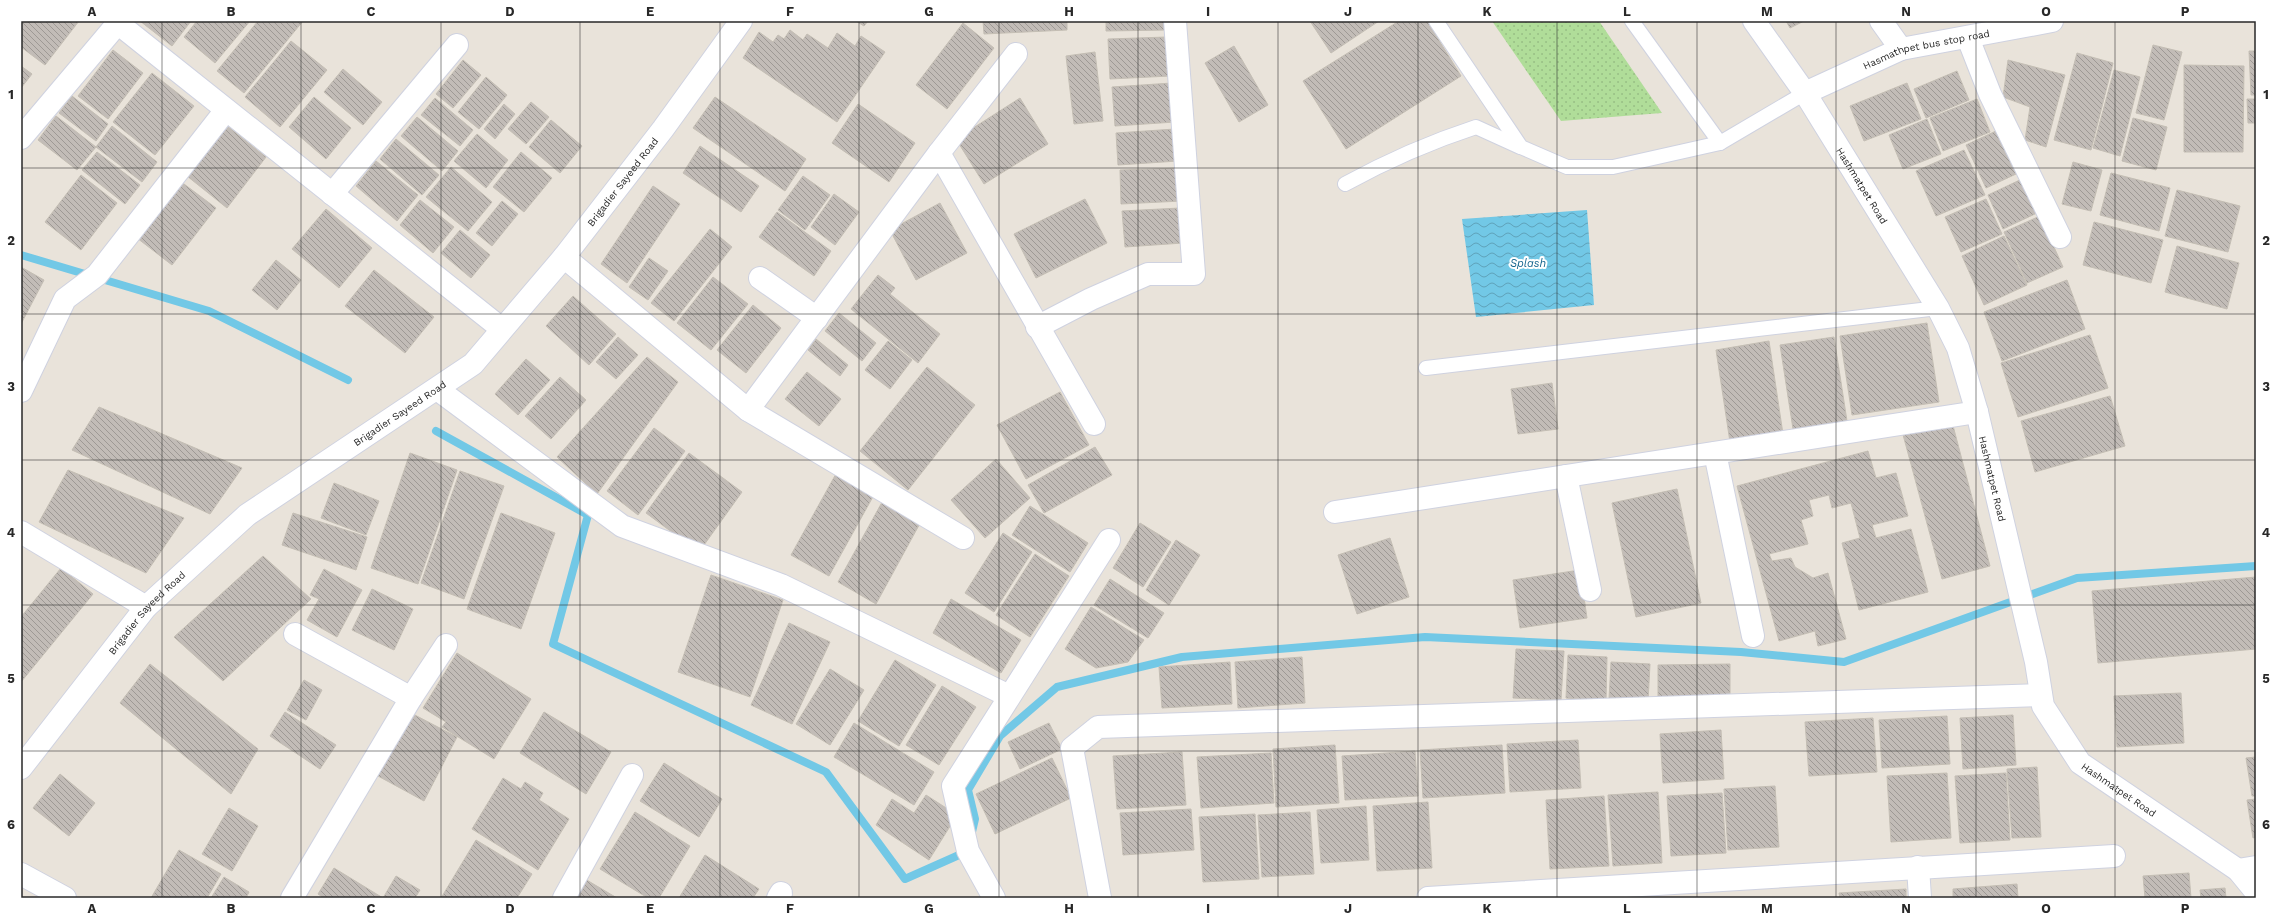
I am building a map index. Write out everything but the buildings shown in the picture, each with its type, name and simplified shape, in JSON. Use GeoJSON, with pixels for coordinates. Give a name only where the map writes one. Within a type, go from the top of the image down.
{"type":"FeatureCollection","features":[{"type":"Feature","properties":{"kind":"street","name":"Brigadier Sayeed Road"},"geometry":{"type":"LineString","coordinates":[[21,768],[146,607],[247,515],[473,364],[564,257],[663,129],[741,21]]}},
{"type":"Feature","properties":{"kind":"street"},"geometry":{"type":"LineString","coordinates":[[1037,327],[1091,299],[1148,274],[1194,274],[1175,21]]}},
{"type":"Feature","properties":{"kind":"street","name":"Hashmatpet Road"},"geometry":{"type":"LineString","coordinates":[[1754,21],[1805,93],[1938,308],[1958,348],[1977,412],[2013,563],[2036,662],[2043,706],[2080,763],[2190,839],[2247,869],[2256,892]]}},
{"type":"Feature","properties":{"kind":"street"},"geometry":{"type":"LineString","coordinates":[[1881,21],[1901,49]]}},
{"type":"Feature","properties":{"kind":"street","name":"Hasmathpet bus stop road"},"geometry":{"type":"LineString","coordinates":[[1805,93],[1901,49],[1968,38],[2052,21]]}},
{"type":"Feature","properties":{"kind":"street"},"geometry":{"type":"LineString","coordinates":[[21,138],[116,22],[502,329]]}},
{"type":"Feature","properties":{"kind":"street"},"geometry":{"type":"LineString","coordinates":[[1968,38],[1990,94],[2060,237]]}},
{"type":"Feature","properties":{"kind":"street"},"geometry":{"type":"LineString","coordinates":[[332,194],[457,45]]}},
{"type":"Feature","properties":{"kind":"street"},"geometry":{"type":"LineString","coordinates":[[748,410],[939,153],[1016,54]]}},
{"type":"Feature","properties":{"kind":"street"},"geometry":{"type":"LineString","coordinates":[[21,391],[65,299],[97,275],[226,110]]}},
{"type":"Feature","properties":{"kind":"street"},"geometry":{"type":"LineString","coordinates":[[939,153],[1037,327],[1094,424]]}},
{"type":"Feature","properties":{"kind":"street"},"geometry":{"type":"LineString","coordinates":[[564,257],[748,410],[963,538]]}},
{"type":"Feature","properties":{"kind":"street"},"geometry":{"type":"LineString","coordinates":[[760,278],[817,318]]}},
{"type":"Feature","properties":{"kind":"street"},"geometry":{"type":"LineString","coordinates":[[436,389],[622,526],[781,585],[1009,696]]}},
{"type":"Feature","properties":{"kind":"street"},"geometry":{"type":"LineString","coordinates":[[1335,512],[1977,412]]}},
{"type":"Feature","properties":{"kind":"street"},"geometry":{"type":"LineString","coordinates":[[1715,453],[1753,636]]}},
{"type":"Feature","properties":{"kind":"street"},"geometry":{"type":"LineString","coordinates":[[1566,476],[1590,590]]}},
{"type":"Feature","properties":{"kind":"street"},"geometry":{"type":"LineString","coordinates":[[21,532],[146,607]]}},
{"type":"Feature","properties":{"kind":"street"},"geometry":{"type":"LineString","coordinates":[[994,898],[968,851],[954,786],[1009,696],[1109,540]]}},
{"type":"Feature","properties":{"kind":"street"},"geometry":{"type":"LineString","coordinates":[[295,634],[411,698]]}},
{"type":"Feature","properties":{"kind":"street"},"geometry":{"type":"LineString","coordinates":[[292,898],[411,698],[446,645]]}},
{"type":"Feature","properties":{"kind":"street"},"geometry":{"type":"LineString","coordinates":[[1100,898],[1072,748],[1098,727],[2041,695]]}},
{"type":"Feature","properties":{"kind":"street"},"geometry":{"type":"LineString","coordinates":[[564,898],[632,775]]}},
{"type":"Feature","properties":{"kind":"street"},"geometry":{"type":"LineString","coordinates":[[1428,898],[1503,895],[1918,867],[2114,856]]}},
{"type":"Feature","properties":{"kind":"street"},"geometry":{"type":"LineString","coordinates":[[1918,867],[1920,898]]}},
{"type":"Feature","properties":{"kind":"street"},"geometry":{"type":"LineString","coordinates":[[21,874],[65,898]]}},
{"type":"Feature","properties":{"kind":"lane"},"geometry":{"type":"LineString","coordinates":[[1436,21],[1520,147]]}},
{"type":"Feature","properties":{"kind":"lane"},"geometry":{"type":"LineString","coordinates":[[1632,21],[1720,143]]}},
{"type":"Feature","properties":{"kind":"lane"},"geometry":{"type":"LineString","coordinates":[[1344,184],[1382,164],[1430,142],[1476,127],[1567,167],[1613,167],[1720,143],[1805,93]]}},
{"type":"Feature","properties":{"kind":"lane"},"geometry":{"type":"LineString","coordinates":[[1426,368],[1938,308]]}},
{"type":"Feature","properties":{"kind":"green space"},"geometry":{"type":"Polygon","coordinates":[[[1492,21],[1599,21],[1662,113],[1561,121],[1492,21]]]}},
{"type":"Feature","properties":{"kind":"water","name":"Splash"},"geometry":{"type":"Polygon","coordinates":[[[1587,210],[1594,305],[1476,317],[1462,219],[1587,210]]]}},
{"type":"Feature","properties":{"kind":"waterway"},"geometry":{"type":"LineString","coordinates":[[21,255],[209,311],[348,380]]}},
{"type":"Feature","properties":{"kind":"waterway"},"geometry":{"type":"LineString","coordinates":[[436,431],[588,515],[553,644],[826,772],[905,879],[968,851]]}},
{"type":"Feature","properties":{"kind":"waterway"},"geometry":{"type":"LineString","coordinates":[[971,836],[975,819],[968,790],[1000,736],[1057,687],[1182,657],[1425,637],[1741,652],[1844,662],[2077,578],[2256,566]]}}]}
